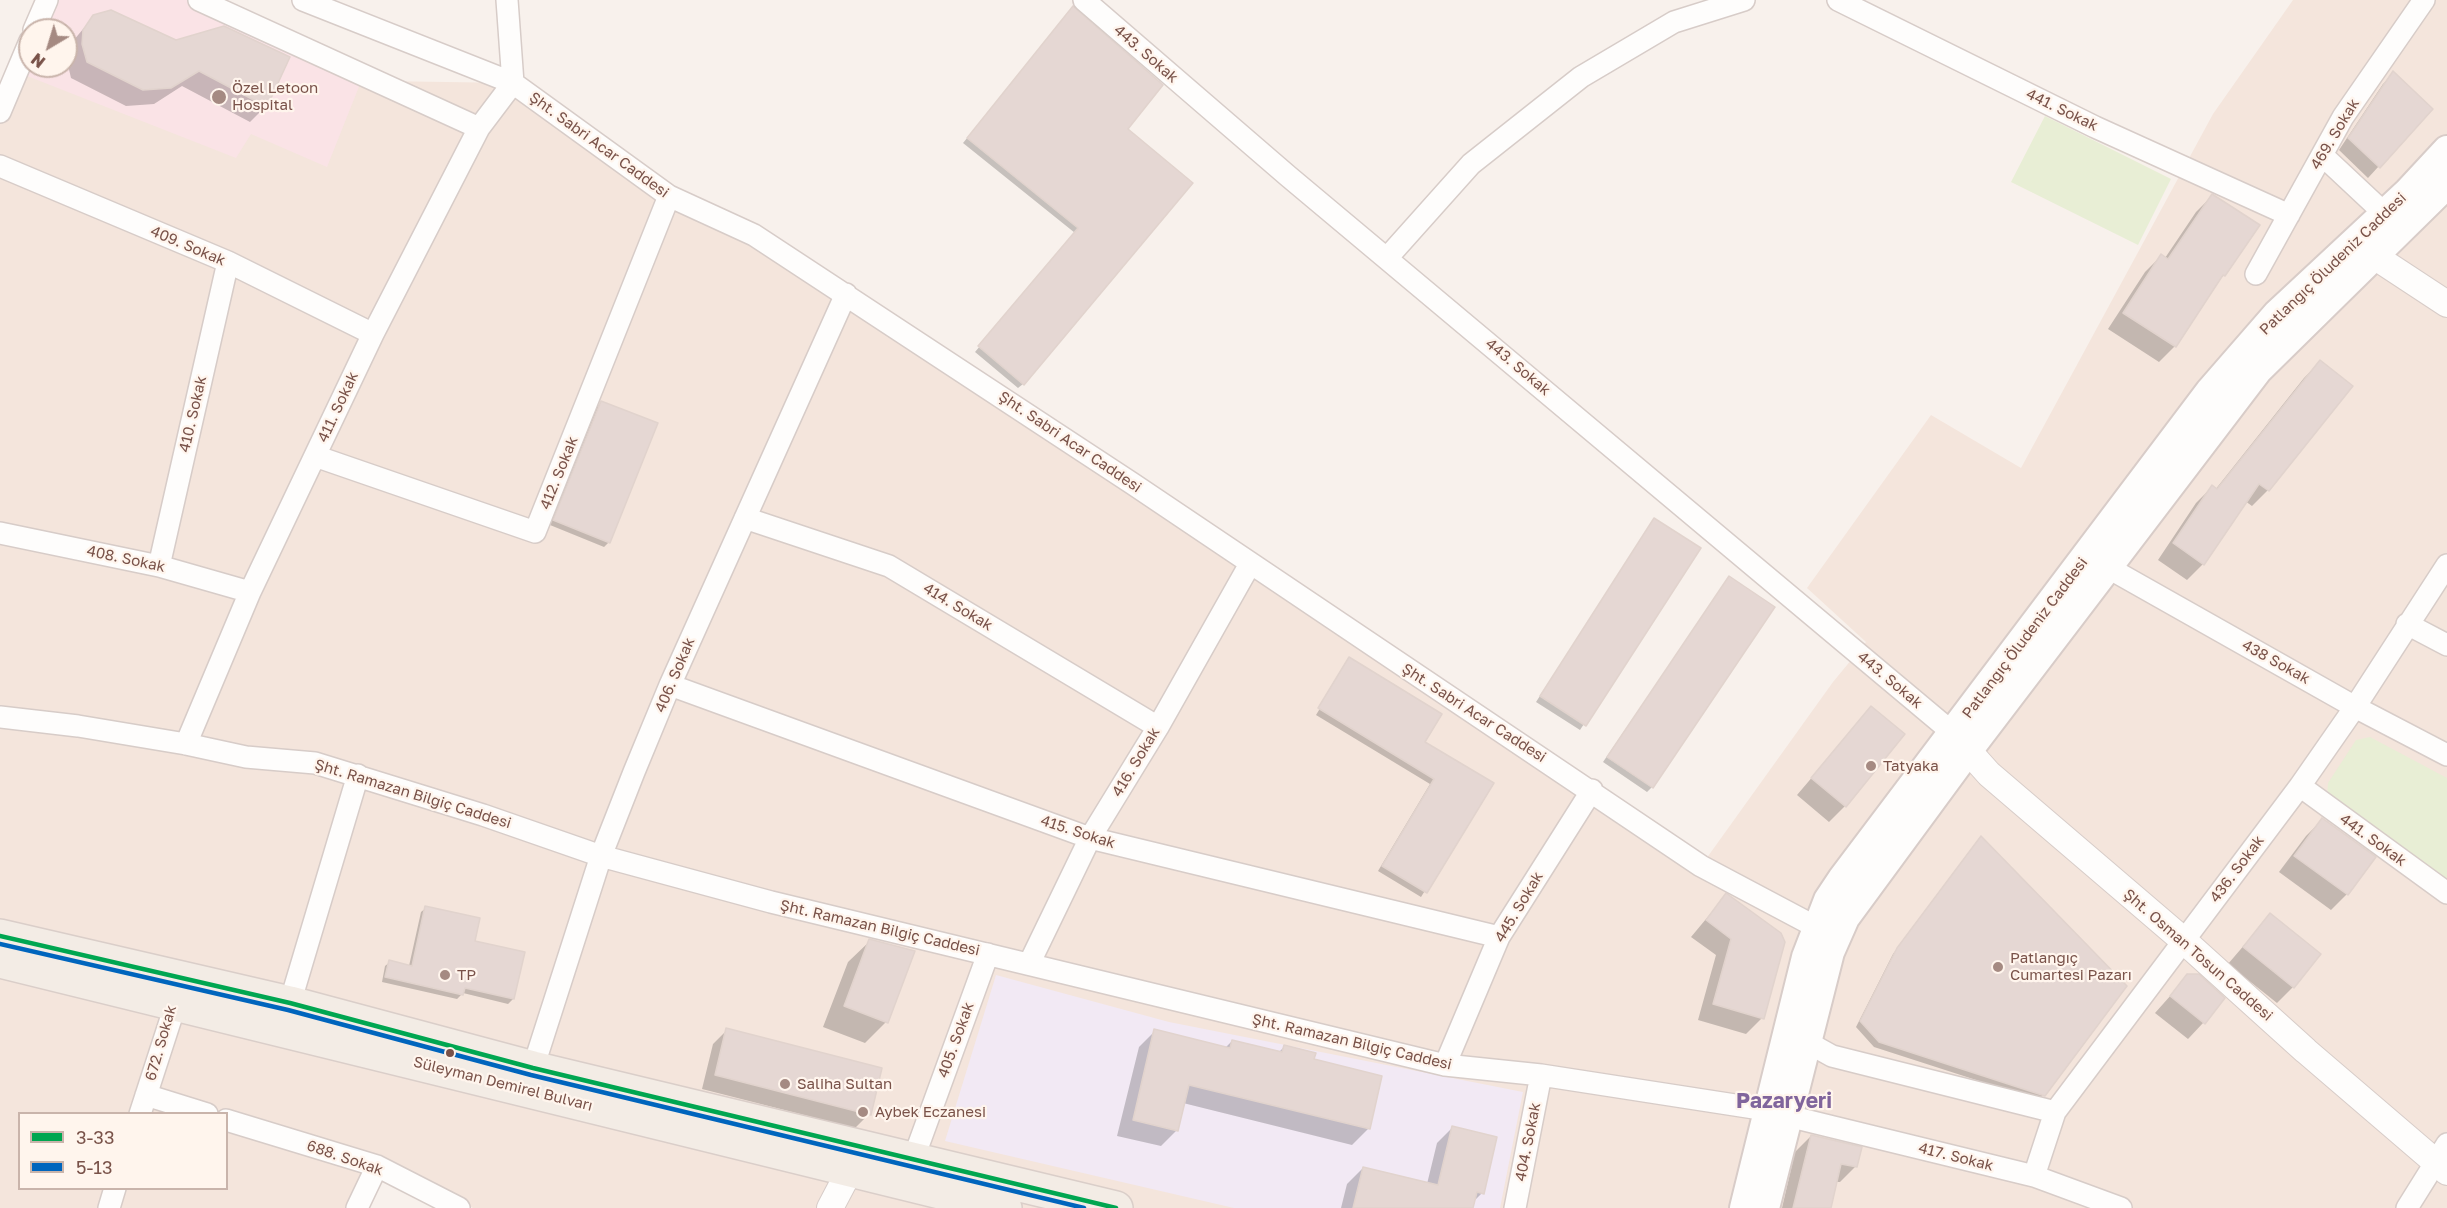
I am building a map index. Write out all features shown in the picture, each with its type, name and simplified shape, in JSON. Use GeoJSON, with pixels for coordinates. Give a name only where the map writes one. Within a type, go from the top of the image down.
{"type":"FeatureCollection","features":[{"type":"Feature","properties":{"kind":"main road","name":"Patlangıç Öludeniz Caddesi"},"geometry":{"type":"LineString","coordinates":[[1744,1208],[1805,1041],[1830,952],[1845,918],[1960,742],[2210,391],[2277,314],[2447,150]]}},
{"type":"Feature","properties":{"kind":"main road","name":"Patlangıç Öludeniz Caddesi"},"geometry":{"type":"LineString","coordinates":[[1765,1208],[1778,1113],[1816,927],[1842,879],[2107,567],[2258,369],[2447,184]]}},
{"type":"Feature","properties":{"kind":"main road","name":"Süleyman Demirel Bulvarı"},"geometry":{"type":"LineString","coordinates":[[0,936],[290,1003],[533,1068],[853,1158],[1005,1208]]}},
{"type":"Feature","properties":{"kind":"main road","name":"Süleyman Demirel Bulvarı"},"geometry":{"type":"LineString","coordinates":[[0,961],[853,1158],[913,1160],[1116,1208]]}},
{"type":"Feature","properties":{"kind":"street"},"geometry":{"type":"LineString","coordinates":[[39,18],[47,0]]}},
{"type":"Feature","properties":{"kind":"street"},"geometry":{"type":"LineString","coordinates":[[199,0],[479,128]]}},
{"type":"Feature","properties":{"kind":"street","name":"Şht. Sabri Acar Caddesi"},"geometry":{"type":"LineString","coordinates":[[303,0],[513,83],[669,196],[754,235],[846,294],[1592,790],[1701,866],[1816,927]]}},
{"type":"Feature","properties":{"kind":"street"},"geometry":{"type":"LineString","coordinates":[[507,0],[513,83]]}},
{"type":"Feature","properties":{"kind":"street","name":"443. Sokak"},"geometry":{"type":"LineString","coordinates":[[1084,0],[1960,742]]}},
{"type":"Feature","properties":{"kind":"street"},"geometry":{"type":"LineString","coordinates":[[1387,258],[1472,164],[1581,77],[1674,22],[1744,0]]}},
{"type":"Feature","properties":{"kind":"street","name":"441. Sokak"},"geometry":{"type":"LineString","coordinates":[[1838,0],[2095,127],[2289,215]]}},
{"type":"Feature","properties":{"kind":"street","name":"469. Sokak"},"geometry":{"type":"LineString","coordinates":[[2256,274],[2343,117],[2414,11],[2424,0]]}},
{"type":"Feature","properties":{"kind":"street"},"geometry":{"type":"LineString","coordinates":[[0,112],[18,69]]}},
{"type":"Feature","properties":{"kind":"street","name":"411. Sokak"},"geometry":{"type":"LineString","coordinates":[[186,744],[250,592],[373,334],[479,128],[513,83]]}},
{"type":"Feature","properties":{"kind":"street"},"geometry":{"type":"LineString","coordinates":[[2322,155],[2384,213]]}},
{"type":"Feature","properties":{"kind":"street","name":"409. Sokak"},"geometry":{"type":"LineString","coordinates":[[0,166],[228,262],[373,334]]}},
{"type":"Feature","properties":{"kind":"street","name":"412. Sokak"},"geometry":{"type":"LineString","coordinates":[[315,456],[535,532],[669,196]]}},
{"type":"Feature","properties":{"kind":"street"},"geometry":{"type":"LineString","coordinates":[[2374,256],[2447,304]]}},
{"type":"Feature","properties":{"kind":"street","name":"410. Sokak"},"geometry":{"type":"LineString","coordinates":[[159,566],[228,262]]}},
{"type":"Feature","properties":{"kind":"street","name":"406. Sokak"},"geometry":{"type":"LineString","coordinates":[[533,1068],[601,855],[670,685],[846,294]]}},
{"type":"Feature","properties":{"kind":"street","name":"414. Sokak"},"geometry":{"type":"LineString","coordinates":[[745,518],[889,566],[1158,727]]}},
{"type":"Feature","properties":{"kind":"street","name":"408. Sokak"},"geometry":{"type":"LineString","coordinates":[[0,533],[159,566],[250,592]]}},
{"type":"Feature","properties":{"kind":"street","name":"416. Sokak"},"geometry":{"type":"LineString","coordinates":[[1029,964],[1090,838],[1158,727],[1250,564]]}},
{"type":"Feature","properties":{"kind":"street","name":"436. Sokak"},"geometry":{"type":"LineString","coordinates":[[2034,1176],[2055,1112],[2300,786],[2355,707],[2447,565]]}},
{"type":"Feature","properties":{"kind":"street","name":"438 Sokak"},"geometry":{"type":"LineString","coordinates":[[2107,567],[2355,707],[2447,755]]}},
{"type":"Feature","properties":{"kind":"street"},"geometry":{"type":"LineString","coordinates":[[2407,624],[2447,645]]}},
{"type":"Feature","properties":{"kind":"street","name":"415. Sokak"},"geometry":{"type":"LineString","coordinates":[[670,685],[1090,838],[1499,937]]}},
{"type":"Feature","properties":{"kind":"street","name":"Şht. Ramazan Bilgiç Caddesi"},"geometry":{"type":"LineString","coordinates":[[0,717],[78,726],[186,744],[246,757],[315,763],[601,855],[771,902],[1029,964],[1134,992],[1445,1065],[1541,1075],[1778,1113]]}},
{"type":"Feature","properties":{"kind":"street","name":"Şht. Osman Tosun Caddesi"},"geometry":{"type":"LineString","coordinates":[[1960,742],[1989,774],[2183,940],[2306,1051],[2443,1160]]}},
{"type":"Feature","properties":{"kind":"street"},"geometry":{"type":"LineString","coordinates":[[290,1003],[358,775]]}},
{"type":"Feature","properties":{"kind":"street","name":"441. Sokak"},"geometry":{"type":"LineString","coordinates":[[2300,786],[2447,893]]}},
{"type":"Feature","properties":{"kind":"street","name":"445. Sokak"},"geometry":{"type":"LineString","coordinates":[[1445,1065],[1499,937],[1592,790]]}},
{"type":"Feature","properties":{"kind":"street","name":"405. Sokak"},"geometry":{"type":"LineString","coordinates":[[913,1160],[988,954]]}},
{"type":"Feature","properties":{"kind":"street","name":"672. Sokak"},"geometry":{"type":"LineString","coordinates":[[143,1104],[176,1003],[163,973]]}},
{"type":"Feature","properties":{"kind":"street"},"geometry":{"type":"LineString","coordinates":[[1805,1041],[1832,1056],[2055,1112]]}},
{"type":"Feature","properties":{"kind":"street","name":"404. Sokak"},"geometry":{"type":"LineString","coordinates":[[1515,1208],[1541,1075]]}},
{"type":"Feature","properties":{"kind":"street"},"geometry":{"type":"LineString","coordinates":[[143,1104],[200,1112]]}},
{"type":"Feature","properties":{"kind":"street","name":"417. Sokak"},"geometry":{"type":"LineString","coordinates":[[1778,1113],[2034,1176],[2121,1208]]}},
{"type":"Feature","properties":{"kind":"street","name":"688. Sokak"},"geometry":{"type":"LineString","coordinates":[[228,1121],[377,1166],[459,1208]]}},
{"type":"Feature","properties":{"kind":"street"},"geometry":{"type":"LineString","coordinates":[[830,1208],[853,1158]]}},
{"type":"Feature","properties":{"kind":"street"},"geometry":{"type":"LineString","coordinates":[[2407,1208],[2443,1160]]}},
{"type":"Feature","properties":{"kind":"street"},"geometry":{"type":"LineString","coordinates":[[357,1208],[377,1166]]}},
{"type":"Feature","properties":{"kind":"street"},"geometry":{"type":"LineString","coordinates":[[109,1208],[114,1190]]}},
{"type":"Feature","properties":{"kind":"shaded area"},"geometry":{"type":"Polygon","coordinates":[[[47,0],[380,81],[513,83],[669,196],[754,235],[1701,866],[1833,682],[1866,642],[1807,588],[1931,415],[2021,468],[2213,114],[2293,0],[2447,0],[2447,1208],[473,1208],[379,1156],[354,1208],[0,1208],[0,111],[22,78],[78,78],[78,18],[58,18],[47,0]]]}},
{"type":"Feature","properties":{"kind":"shaded area","name":"Özel Letoon Hospital"},"geometry":{"type":"Polygon","coordinates":[[[47,0],[199,0],[364,74],[327,167],[251,134],[236,158],[32,78],[78,78],[78,18],[39,18],[47,0]]]}},
{"type":"Feature","properties":{"kind":"shaded area"},"geometry":{"type":"Polygon","coordinates":[[[996,975],[1169,1022],[1523,1092],[1500,1208],[1234,1208],[945,1141],[996,975]]]}},
{"type":"Feature","properties":{"kind":"green space"},"geometry":{"type":"Polygon","coordinates":[[[2045,116],[2171,179],[2138,245],[2011,182],[2045,116]]]}},
{"type":"Feature","properties":{"kind":"green space"},"geometry":{"type":"Polygon","coordinates":[[[2370,737],[2447,778],[2447,879],[2327,796],[2328,783],[2356,740],[2370,737]]]}},
{"type":"Feature","properties":{"kind":"building"},"geometry":{"type":"Polygon","coordinates":[[[1073,6],[1163,85],[1128,129],[1193,183],[1024,385],[978,346],[1078,228],[967,138],[1073,6]]]}},
{"type":"Feature","properties":{"kind":"building"},"geometry":{"type":"Polygon","coordinates":[[[111,10],[176,40],[224,26],[290,57],[267,107],[199,71],[171,88],[143,90],[87,62],[82,44],[83,30],[93,15],[111,10]]]}},
{"type":"Feature","properties":{"kind":"building"},"geometry":{"type":"Polygon","coordinates":[[[2393,71],[2433,109],[2380,168],[2348,138],[2393,71]]]}},
{"type":"Feature","properties":{"kind":"building"},"geometry":{"type":"Polygon","coordinates":[[[2212,194],[2260,225],[2225,276],[2223,275],[2176,347],[2123,313],[2161,254],[2168,259],[2212,194]]]}},
{"type":"Feature","properties":{"kind":"building"},"geometry":{"type":"Polygon","coordinates":[[[2320,360],[2353,386],[2269,491],[2259,484],[2204,565],[2173,543],[2212,485],[2217,489],[2320,360]]]}},
{"type":"Feature","properties":{"kind":"building"},"geometry":{"type":"Polygon","coordinates":[[[601,401],[658,423],[610,543],[553,520],[601,401]]]}},
{"type":"Feature","properties":{"kind":"building"},"geometry":{"type":"Polygon","coordinates":[[[1654,518],[1701,548],[1586,726],[1540,696],[1654,518]]]}},
{"type":"Feature","properties":{"kind":"building"},"geometry":{"type":"Polygon","coordinates":[[[1729,576],[1775,607],[1653,788],[1607,757],[1729,576]]]}},
{"type":"Feature","properties":{"kind":"building"},"geometry":{"type":"Polygon","coordinates":[[[1349,657],[1442,714],[1425,742],[1494,783],[1427,893],[1382,866],[1434,779],[1318,708],[1349,657]]]}},
{"type":"Feature","properties":{"kind":"building"},"geometry":{"type":"Polygon","coordinates":[[[1871,706],[1905,734],[1846,807],[1811,778],[1871,706]]]}},
{"type":"Feature","properties":{"kind":"building"},"geometry":{"type":"Polygon","coordinates":[[[2322,818],[2376,857],[2348,895],[2294,856],[2322,818]]]}},
{"type":"Feature","properties":{"kind":"building","name":"Patlangıç Cumartesi Pazarı"},"geometry":{"type":"Polygon","coordinates":[[[1981,836],[2127,986],[2045,1096],[1879,1042],[1860,1021],[1897,948],[1981,836]]]}},
{"type":"Feature","properties":{"kind":"building"},"geometry":{"type":"Polygon","coordinates":[[[1726,893],[1781,933],[1785,942],[1764,1019],[1713,1004],[1731,939],[1706,920],[1726,893]]]}},
{"type":"Feature","properties":{"kind":"building"},"geometry":{"type":"Polygon","coordinates":[[[425,906],[480,918],[475,941],[525,952],[514,999],[465,988],[463,995],[385,977],[389,960],[412,966],[425,906]]]}},
{"type":"Feature","properties":{"kind":"building"},"geometry":{"type":"Polygon","coordinates":[[[2270,913],[2321,954],[2294,988],[2243,947],[2270,913]]]}},
{"type":"Feature","properties":{"kind":"building"},"geometry":{"type":"Polygon","coordinates":[[[869,939],[915,951],[888,1023],[844,1006],[869,939]]]}},
{"type":"Feature","properties":{"kind":"building"},"geometry":{"type":"Polygon","coordinates":[[[2187,974],[2199,974],[2225,998],[2205,1024],[2170,996],[2187,974]]]}},
{"type":"Feature","properties":{"kind":"building"},"geometry":{"type":"Polygon","coordinates":[[[726,1028],[882,1068],[871,1115],[715,1075],[726,1028]]]}},
{"type":"Feature","properties":{"kind":"building"},"geometry":{"type":"Polygon","coordinates":[[[1154,1029],[1230,1048],[1232,1040],[1282,1052],[1284,1045],[1316,1053],[1314,1059],[1382,1076],[1370,1129],[1189,1085],[1178,1131],[1133,1120],[1154,1029]]]}},
{"type":"Feature","properties":{"kind":"building"},"geometry":{"type":"Polygon","coordinates":[[[1452,1126],[1497,1137],[1484,1194],[1477,1192],[1473,1208],[1353,1208],[1363,1167],[1438,1185],[1452,1126]]]}},
{"type":"Feature","properties":{"kind":"building"},"geometry":{"type":"Polygon","coordinates":[[[1811,1135],[1862,1147],[1857,1167],[1841,1164],[1831,1208],[1793,1208],[1811,1135]]]}},
{"type":"Feature","properties":{"kind":"transit line","name":"3-33"},"geometry":{"type":"LineString","coordinates":[[0,936],[290,1003],[533,1068],[1116,1208]]}},
{"type":"Feature","properties":{"kind":"transit line","name":"5-13"},"geometry":{"type":"LineString","coordinates":[[0,944],[288,1010],[531,1075],[1084,1208]]}},
{"type":"Feature","properties":{"kind":"place","name":"Özel Letoon Hospital"},"geometry":{"type":"Point","coordinates":[219,97]}},
{"type":"Feature","properties":{"kind":"place","name":"Tatyaka"},"geometry":{"type":"Point","coordinates":[1871,766]}},
{"type":"Feature","properties":{"kind":"place","name":"Patlangıç Cumartesi Pazarı"},"geometry":{"type":"Point","coordinates":[1998,967]}},
{"type":"Feature","properties":{"kind":"place","name":"TP"},"geometry":{"type":"Point","coordinates":[445,975]}},
{"type":"Feature","properties":{"kind":"place","name":"Saliha Sultan"},"geometry":{"type":"Point","coordinates":[785,1084]}},
{"type":"Feature","properties":{"kind":"place","name":"Aybek Eczanesi"},"geometry":{"type":"Point","coordinates":[863,1112]}},
{"type":"Feature","properties":{"kind":"district","name":"Pazaryeri"},"geometry":{"type":"Point","coordinates":[1784,1101]}}]}
